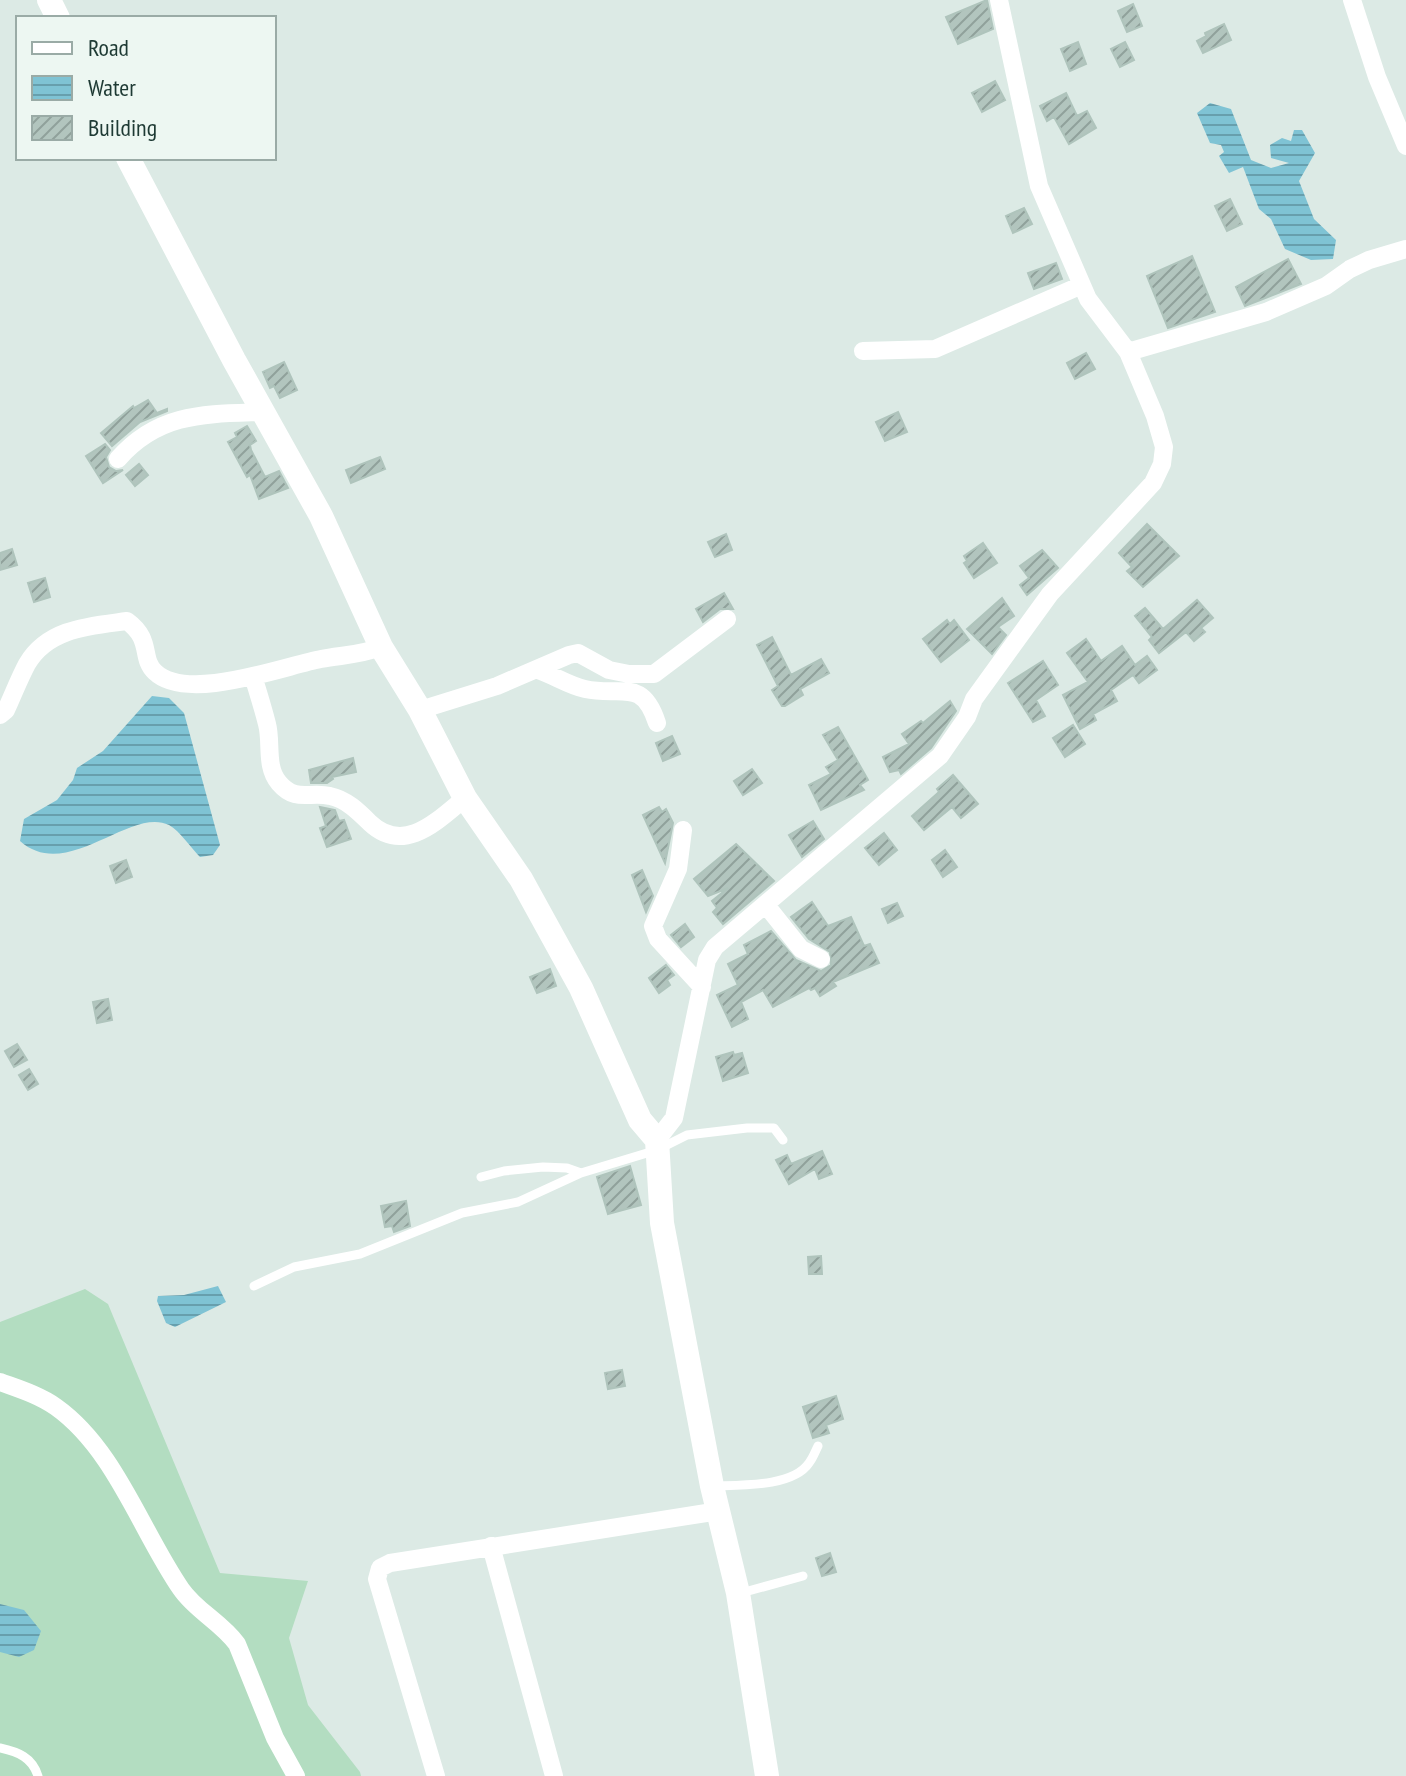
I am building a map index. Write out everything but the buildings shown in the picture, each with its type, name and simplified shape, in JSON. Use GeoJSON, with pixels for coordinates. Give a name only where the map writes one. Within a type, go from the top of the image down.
{"type":"FeatureCollection","features":[{"type":"Feature","properties":{"kind":"street"},"geometry":{"type":"LineString","coordinates":[[657,1145],[674,1118],[707,960],[715,947],[940,756],[967,717],[974,699],[1050,594],[1153,483],[1162,464],[1162,434],[1128,352],[1094,309],[1039,186],[999,0]]}},
{"type":"Feature","properties":{"kind":"street"},"geometry":{"type":"LineString","coordinates":[[1352,0],[1377,77],[1406,146]]}},
{"type":"Feature","properties":{"kind":"street"},"geometry":{"type":"LineString","coordinates":[[129,160],[321,516],[381,647],[420,710],[465,798],[521,879],[581,988],[640,1120],[657,1145],[662,1223],[712,1486],[738,1593],[767,1776]]}},
{"type":"Feature","properties":{"kind":"street"},"geometry":{"type":"LineString","coordinates":[[1128,352],[1266,312],[1326,286],[1369,260],[1406,249]]}},
{"type":"Feature","properties":{"kind":"street"},"geometry":{"type":"LineString","coordinates":[[863,351],[935,349],[1082,285]]}},
{"type":"Feature","properties":{"kind":"street"},"geometry":{"type":"LineString","coordinates":[[118,459],[145,433],[181,418],[198,414],[263,412]]}},
{"type":"Feature","properties":{"kind":"street"},"geometry":{"type":"LineString","coordinates":[[420,710],[497,686],[578,653],[609,670],[654,674],[727,619]]}},
{"type":"Feature","properties":{"kind":"street"},"geometry":{"type":"LineString","coordinates":[[0,715],[6,710],[34,654],[50,640],[75,628],[127,621],[138,629],[145,642],[153,671],[164,679],[212,683],[321,659],[364,654],[381,647]]}},
{"type":"Feature","properties":{"kind":"street"},"geometry":{"type":"LineString","coordinates":[[538,670],[584,689],[629,691],[641,695],[650,701],[657,723]]}},
{"type":"Feature","properties":{"kind":"street"},"geometry":{"type":"LineString","coordinates":[[253,676],[268,727],[270,762],[277,782],[297,796],[329,795],[353,807],[382,834],[407,836],[430,826],[465,798]]}},
{"type":"Feature","properties":{"kind":"street"},"geometry":{"type":"LineString","coordinates":[[683,830],[678,869],[653,926],[658,939],[702,987]]}},
{"type":"Feature","properties":{"kind":"street"},"geometry":{"type":"LineString","coordinates":[[766,905],[801,949],[821,959]]}},
{"type":"Feature","properties":{"kind":"street"},"geometry":{"type":"LineString","coordinates":[[0,1382],[41,1398],[58,1409],[77,1425],[108,1465],[181,1589],[229,1632],[237,1644],[275,1738],[296,1776]]}},
{"type":"Feature","properties":{"kind":"street"},"geometry":{"type":"LineString","coordinates":[[436,1776],[377,1579],[380,1568],[390,1563],[491,1546],[719,1511]]}},
{"type":"Feature","properties":{"kind":"street"},"geometry":{"type":"LineString","coordinates":[[491,1546],[554,1776]]}},
{"type":"Feature","properties":{"kind":"lane"},"geometry":{"type":"LineString","coordinates":[[254,1286],[294,1267],[360,1254],[462,1213],[518,1202],[581,1173],[687,1135],[774,1128],[783,1140]]}},
{"type":"Feature","properties":{"kind":"lane"},"geometry":{"type":"LineString","coordinates":[[481,1177],[543,1167],[567,1168],[581,1173]]}},
{"type":"Feature","properties":{"kind":"lane"},"geometry":{"type":"LineString","coordinates":[[712,1486],[750,1485],[792,1478],[808,1466],[818,1446]]}},
{"type":"Feature","properties":{"kind":"lane"},"geometry":{"type":"LineString","coordinates":[[738,1593],[803,1576]]}},
{"type":"Feature","properties":{"kind":"lane"},"geometry":{"type":"LineString","coordinates":[[0,1748],[22,1753],[38,1776]]}},
{"type":"Feature","properties":{"kind":"green space"},"geometry":{"type":"Polygon","coordinates":[[[85,1289],[108,1304],[220,1573],[308,1581],[289,1638],[308,1705],[361,1776],[0,1776],[0,1322],[85,1289]]]}},
{"type":"Feature","properties":{"kind":"water"},"geometry":{"type":"Polygon","coordinates":[[[1210,103],[1231,109],[1251,160],[1271,168],[1289,163],[1271,158],[1270,145],[1282,138],[1291,141],[1294,130],[1302,130],[1315,153],[1299,181],[1314,219],[1336,240],[1333,259],[1311,260],[1285,249],[1271,219],[1259,209],[1243,167],[1229,173],[1219,156],[1224,152],[1221,145],[1210,143],[1197,113],[1210,103]]]}},
{"type":"Feature","properties":{"kind":"water"},"geometry":{"type":"Polygon","coordinates":[[[152,696],[169,698],[184,713],[220,845],[213,855],[200,857],[169,825],[153,822],[136,825],[58,854],[38,852],[20,841],[24,819],[57,800],[73,780],[77,768],[103,751],[152,696]]]}},
{"type":"Feature","properties":{"kind":"water"},"geometry":{"type":"Polygon","coordinates":[[[218,1286],[226,1302],[175,1327],[166,1323],[158,1296],[184,1295],[218,1286]]]}},
{"type":"Feature","properties":{"kind":"water"},"geometry":{"type":"Polygon","coordinates":[[[0,1604],[24,1610],[41,1631],[34,1650],[19,1657],[0,1652],[0,1604]]]}}]}
